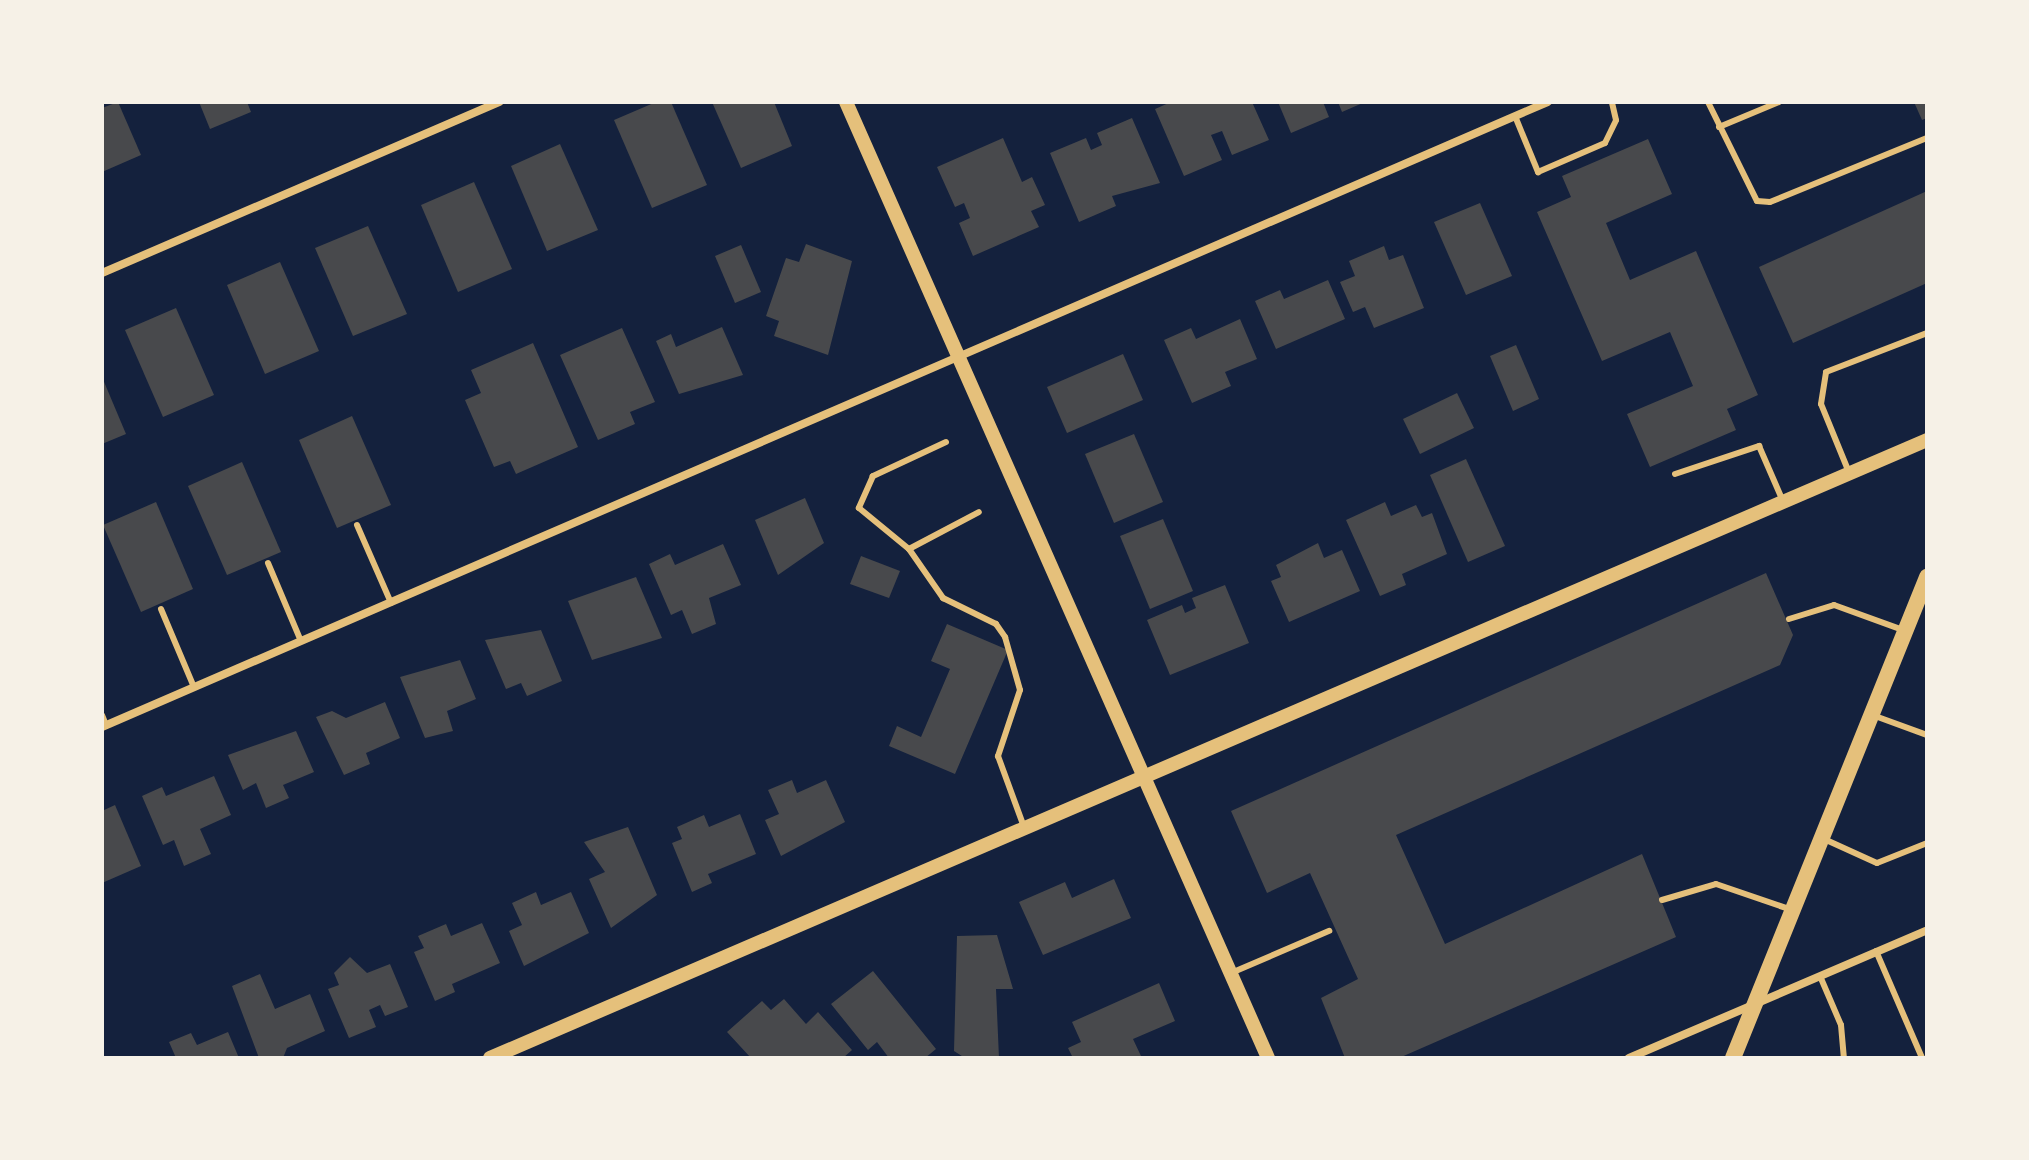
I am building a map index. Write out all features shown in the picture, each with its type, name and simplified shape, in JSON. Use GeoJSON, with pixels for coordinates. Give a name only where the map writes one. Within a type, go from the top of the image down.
{"type":"FeatureCollection","features":[{"type":"Feature","properties":{"kind":"main road"},"geometry":{"type":"LineString","coordinates":[[1733,1058],[1926,584]]}},
{"type":"Feature","properties":{"kind":"street"},"geometry":{"type":"LineString","coordinates":[[102,273],[500,102]]}},
{"type":"Feature","properties":{"kind":"street"},"geometry":{"type":"LineString","coordinates":[[846,102],[1268,1058]]}},
{"type":"Feature","properties":{"kind":"street"},"geometry":{"type":"LineString","coordinates":[[104,726],[1548,102]]}},
{"type":"Feature","properties":{"kind":"street"},"geometry":{"type":"LineString","coordinates":[[490,1058],[1848,470],[1927,440]]}},
{"type":"Feature","properties":{"kind":"street"},"geometry":{"type":"LineString","coordinates":[[1629,1058],[1927,930]]}},
{"type":"Feature","properties":{"kind":"lane"},"geometry":{"type":"LineString","coordinates":[[1515,116],[1538,172],[1605,143],[1616,120],[1612,102]]}},
{"type":"Feature","properties":{"kind":"lane"},"geometry":{"type":"LineString","coordinates":[[1708,102],[1746,192],[1770,202],[1927,138]]}},
{"type":"Feature","properties":{"kind":"lane"},"geometry":{"type":"LineString","coordinates":[[1719,127],[1779,102]]}},
{"type":"Feature","properties":{"kind":"lane"},"geometry":{"type":"LineString","coordinates":[[1848,470],[1821,404],[1826,372],[1927,333]]}},
{"type":"Feature","properties":{"kind":"lane"},"geometry":{"type":"LineString","coordinates":[[946,442],[862,486],[865,516],[909,549],[943,598],[996,624],[1016,662],[1020,690],[998,756],[1024,827]]}},
{"type":"Feature","properties":{"kind":"lane"},"geometry":{"type":"LineString","coordinates":[[1675,474],[1759,446],[1782,499]]}},
{"type":"Feature","properties":{"kind":"lane"},"geometry":{"type":"LineString","coordinates":[[909,549],[979,512]]}},
{"type":"Feature","properties":{"kind":"lane"},"geometry":{"type":"LineString","coordinates":[[357,525],[391,603]]}},
{"type":"Feature","properties":{"kind":"lane"},"geometry":{"type":"LineString","coordinates":[[268,563],[301,641]]}},
{"type":"Feature","properties":{"kind":"lane"},"geometry":{"type":"LineString","coordinates":[[1789,619],[1834,605],[1906,631]]}},
{"type":"Feature","properties":{"kind":"lane"},"geometry":{"type":"LineString","coordinates":[[161,609],[194,687]]}},
{"type":"Feature","properties":{"kind":"lane"},"geometry":{"type":"LineString","coordinates":[[102,715],[104,726]]}},
{"type":"Feature","properties":{"kind":"lane"},"geometry":{"type":"LineString","coordinates":[[1872,715],[1927,735]]}},
{"type":"Feature","properties":{"kind":"lane"},"geometry":{"type":"LineString","coordinates":[[1821,838],[1877,863],[1927,843]]}},
{"type":"Feature","properties":{"kind":"lane"},"geometry":{"type":"LineString","coordinates":[[1662,900],[1716,884],[1792,910]]}},
{"type":"Feature","properties":{"kind":"lane"},"geometry":{"type":"LineString","coordinates":[[1231,973],[1329,931]]}},
{"type":"Feature","properties":{"kind":"lane"},"geometry":{"type":"LineString","coordinates":[[1876,951],[1922,1058]]}},
{"type":"Feature","properties":{"kind":"lane"},"geometry":{"type":"LineString","coordinates":[[1820,976],[1841,1025],[1844,1058]]}},
{"type":"Feature","properties":{"kind":"building"},"geometry":{"type":"Polygon","coordinates":[[[118,102],[141,155],[102,172],[102,108],[118,102]]]}},
{"type":"Feature","properties":{"kind":"building"},"geometry":{"type":"Polygon","coordinates":[[[199,102],[247,102],[251,112],[210,129],[199,102]]]}},
{"type":"Feature","properties":{"kind":"building"},"geometry":{"type":"Polygon","coordinates":[[[656,102],[671,102],[707,185],[652,208],[614,120],[656,102]]]}},
{"type":"Feature","properties":{"kind":"building"},"geometry":{"type":"Polygon","coordinates":[[[712,102],[774,102],[792,146],[741,168],[712,102]]]}},
{"type":"Feature","properties":{"kind":"building"},"geometry":{"type":"Polygon","coordinates":[[[1171,102],[1252,102],[1269,140],[1232,155],[1222,131],[1211,135],[1222,160],[1184,176],[1155,109],[1171,102]]]}},
{"type":"Feature","properties":{"kind":"building"},"geometry":{"type":"Polygon","coordinates":[[[1278,102],[1323,102],[1329,117],[1291,133],[1278,102]]]}},
{"type":"Feature","properties":{"kind":"building"},"geometry":{"type":"Polygon","coordinates":[[[1338,102],[1365,102],[1342,112],[1338,102]]]}},
{"type":"Feature","properties":{"kind":"building"},"geometry":{"type":"Polygon","coordinates":[[[1914,102],[1927,102],[1927,118],[1922,120],[1914,102]]]}},
{"type":"Feature","properties":{"kind":"building"},"geometry":{"type":"Polygon","coordinates":[[[1132,118],[1160,183],[1112,196],[1116,206],[1079,222],[1050,153],[1086,138],[1091,150],[1102,145],[1097,133],[1132,118]]]}},
{"type":"Feature","properties":{"kind":"building"},"geometry":{"type":"Polygon","coordinates":[[[1003,138],[1022,182],[1032,177],[1045,205],[1031,211],[1039,227],[973,256],[959,223],[970,218],[964,203],[955,207],[937,167],[1003,138]]]}},
{"type":"Feature","properties":{"kind":"building"},"geometry":{"type":"Polygon","coordinates":[[[1648,139],[1672,194],[1606,223],[1630,280],[1696,251],[1758,395],[1727,409],[1736,430],[1650,467],[1627,414],[1693,386],[1670,332],[1602,361],[1537,212],[1571,197],[1562,176],[1648,139]]]}},
{"type":"Feature","properties":{"kind":"building"},"geometry":{"type":"Polygon","coordinates":[[[560,144],[598,230],[547,251],[511,166],[560,144]]]}},
{"type":"Feature","properties":{"kind":"building"},"geometry":{"type":"Polygon","coordinates":[[[474,182],[512,269],[458,292],[421,205],[474,182]]]}},
{"type":"Feature","properties":{"kind":"building"},"geometry":{"type":"Polygon","coordinates":[[[1927,191],[1927,283],[1793,343],[1759,267],[1927,191]]]}},
{"type":"Feature","properties":{"kind":"building"},"geometry":{"type":"Polygon","coordinates":[[[1480,203],[1512,276],[1466,295],[1434,222],[1480,203]]]}},
{"type":"Feature","properties":{"kind":"building"},"geometry":{"type":"Polygon","coordinates":[[[368,226],[407,314],[353,336],[315,248],[368,226]]]}},
{"type":"Feature","properties":{"kind":"building"},"geometry":{"type":"Polygon","coordinates":[[[806,244],[852,261],[828,355],[774,336],[779,321],[766,316],[786,258],[799,262],[806,244]]]}},
{"type":"Feature","properties":{"kind":"building"},"geometry":{"type":"Polygon","coordinates":[[[741,245],[761,292],[735,303],[715,256],[741,245]]]}},
{"type":"Feature","properties":{"kind":"building"},"geometry":{"type":"Polygon","coordinates":[[[1384,246],[1389,260],[1403,255],[1424,308],[1374,328],[1365,307],[1353,312],[1340,282],[1355,276],[1349,261],[1384,246]]]}},
{"type":"Feature","properties":{"kind":"building"},"geometry":{"type":"Polygon","coordinates":[[[280,262],[319,351],[265,374],[227,285],[280,262]]]}},
{"type":"Feature","properties":{"kind":"building"},"geometry":{"type":"Polygon","coordinates":[[[1328,280],[1345,319],[1276,349],[1255,301],[1280,290],[1284,299],[1328,280]]]}},
{"type":"Feature","properties":{"kind":"building"},"geometry":{"type":"Polygon","coordinates":[[[176,308],[214,395],[163,417],[125,330],[176,308]]]}},
{"type":"Feature","properties":{"kind":"building"},"geometry":{"type":"Polygon","coordinates":[[[1240,319],[1257,359],[1225,372],[1231,386],[1192,403],[1164,340],[1191,328],[1196,339],[1240,319]]]}},
{"type":"Feature","properties":{"kind":"building"},"geometry":{"type":"Polygon","coordinates":[[[722,327],[743,375],[679,394],[656,341],[671,334],[676,347],[722,327]]]}},
{"type":"Feature","properties":{"kind":"building"},"geometry":{"type":"Polygon","coordinates":[[[622,328],[655,402],[630,412],[635,424],[598,440],[560,355],[622,328]]]}},
{"type":"Feature","properties":{"kind":"building"},"geometry":{"type":"Polygon","coordinates":[[[533,343],[578,447],[516,474],[510,461],[494,467],[465,400],[481,393],[471,370],[533,343]]]}},
{"type":"Feature","properties":{"kind":"building"},"geometry":{"type":"Polygon","coordinates":[[[1516,345],[1539,399],[1513,411],[1490,356],[1516,345]]]}},
{"type":"Feature","properties":{"kind":"building"},"geometry":{"type":"Polygon","coordinates":[[[1123,354],[1143,400],[1067,433],[1047,387],[1123,354]]]}},
{"type":"Feature","properties":{"kind":"building"},"geometry":{"type":"Polygon","coordinates":[[[102,377],[126,434],[102,444],[102,377]]]}},
{"type":"Feature","properties":{"kind":"building"},"geometry":{"type":"Polygon","coordinates":[[[1457,393],[1474,428],[1420,454],[1403,419],[1457,393]]]}},
{"type":"Feature","properties":{"kind":"building"},"geometry":{"type":"Polygon","coordinates":[[[352,416],[391,505],[337,528],[299,440],[352,416]]]}},
{"type":"Feature","properties":{"kind":"building"},"geometry":{"type":"Polygon","coordinates":[[[1134,434],[1163,502],[1114,523],[1085,454],[1134,434]]]}},
{"type":"Feature","properties":{"kind":"building"},"geometry":{"type":"Polygon","coordinates":[[[1466,459],[1505,546],[1468,562],[1430,475],[1466,459]]]}},
{"type":"Feature","properties":{"kind":"building"},"geometry":{"type":"Polygon","coordinates":[[[242,462],[281,552],[227,575],[188,486],[242,462]]]}},
{"type":"Feature","properties":{"kind":"building"},"geometry":{"type":"Polygon","coordinates":[[[805,498],[824,543],[778,575],[755,520],[805,498]]]}},
{"type":"Feature","properties":{"kind":"building"},"geometry":{"type":"Polygon","coordinates":[[[156,502],[193,589],[141,612],[103,525],[156,502]]]}},
{"type":"Feature","properties":{"kind":"building"},"geometry":{"type":"Polygon","coordinates":[[[1385,502],[1391,516],[1416,505],[1422,517],[1432,513],[1447,554],[1402,574],[1406,585],[1380,596],[1346,520],[1385,502]]]}},
{"type":"Feature","properties":{"kind":"building"},"geometry":{"type":"Polygon","coordinates":[[[1163,519],[1193,591],[1150,609],[1120,536],[1163,519]]]}},
{"type":"Feature","properties":{"kind":"building"},"geometry":{"type":"Polygon","coordinates":[[[1318,543],[1324,558],[1342,550],[1360,591],[1289,622],[1271,581],[1281,577],[1276,565],[1318,543]]]}},
{"type":"Feature","properties":{"kind":"building"},"geometry":{"type":"Polygon","coordinates":[[[723,544],[741,585],[709,598],[716,624],[692,634],[682,610],[671,615],[649,564],[670,554],[675,565],[723,544]]]}},
{"type":"Feature","properties":{"kind":"building"},"geometry":{"type":"Polygon","coordinates":[[[861,556],[900,571],[889,598],[850,584],[861,556]]]}},
{"type":"Feature","properties":{"kind":"building"},"geometry":{"type":"Polygon","coordinates":[[[1766,573],[1793,635],[1780,665],[1396,835],[1445,944],[1642,854],[1676,937],[1399,1058],[1345,1058],[1321,998],[1358,979],[1310,873],[1267,893],[1231,811],[1766,573]]]}},
{"type":"Feature","properties":{"kind":"building"},"geometry":{"type":"Polygon","coordinates":[[[636,577],[662,638],[592,660],[568,601],[636,577]]]}},
{"type":"Feature","properties":{"kind":"building"},"geometry":{"type":"Polygon","coordinates":[[[1225,585],[1249,643],[1170,675],[1147,620],[1182,605],[1185,613],[1196,608],[1192,598],[1225,585]]]}},
{"type":"Feature","properties":{"kind":"building"},"geometry":{"type":"Polygon","coordinates":[[[947,624],[1008,650],[955,774],[889,746],[897,726],[921,737],[950,669],[931,661],[947,624]]]}},
{"type":"Feature","properties":{"kind":"building"},"geometry":{"type":"Polygon","coordinates":[[[541,630],[562,681],[527,696],[521,683],[506,689],[485,640],[541,630]]]}},
{"type":"Feature","properties":{"kind":"building"},"geometry":{"type":"Polygon","coordinates":[[[460,660],[476,699],[447,711],[453,731],[425,738],[400,677],[460,660]]]}},
{"type":"Feature","properties":{"kind":"building"},"geometry":{"type":"Polygon","coordinates":[[[385,702],[400,738],[366,753],[370,764],[344,775],[316,717],[332,711],[346,718],[385,702]]]}},
{"type":"Feature","properties":{"kind":"building"},"geometry":{"type":"Polygon","coordinates":[[[296,731],[314,772],[283,785],[289,798],[266,808],[256,783],[243,790],[228,755],[296,731]]]}},
{"type":"Feature","properties":{"kind":"building"},"geometry":{"type":"Polygon","coordinates":[[[214,776],[231,815],[200,829],[211,854],[184,866],[174,840],[163,845],[142,796],[162,787],[166,796],[214,776]]]}},
{"type":"Feature","properties":{"kind":"building"},"geometry":{"type":"Polygon","coordinates":[[[792,780],[797,793],[826,780],[845,822],[781,856],[765,820],[779,814],[768,790],[792,780]]]}},
{"type":"Feature","properties":{"kind":"building"},"geometry":{"type":"Polygon","coordinates":[[[115,805],[141,866],[102,883],[102,811],[115,805]]]}},
{"type":"Feature","properties":{"kind":"building"},"geometry":{"type":"Polygon","coordinates":[[[740,814],[756,854],[708,874],[712,883],[692,892],[672,843],[682,839],[677,827],[704,815],[709,827],[740,814]]]}},
{"type":"Feature","properties":{"kind":"building"},"geometry":{"type":"Polygon","coordinates":[[[628,827],[657,895],[611,928],[589,879],[605,872],[584,842],[628,827]]]}},
{"type":"Feature","properties":{"kind":"building"},"geometry":{"type":"Polygon","coordinates":[[[1114,879],[1131,918],[1043,955],[1019,902],[1065,882],[1072,898],[1114,879]]]}},
{"type":"Feature","properties":{"kind":"building"},"geometry":{"type":"Polygon","coordinates":[[[536,892],[541,905],[571,892],[589,933],[524,966],[509,931],[522,925],[512,903],[536,892]]]}},
{"type":"Feature","properties":{"kind":"building"},"geometry":{"type":"Polygon","coordinates":[[[482,923],[500,963],[452,984],[455,992],[435,1001],[414,952],[424,948],[418,936],[446,924],[451,936],[482,923]]]}},
{"type":"Feature","properties":{"kind":"building"},"geometry":{"type":"Polygon","coordinates":[[[997,935],[1013,989],[996,989],[999,1058],[965,1058],[954,1051],[957,936],[997,935]]]}},
{"type":"Feature","properties":{"kind":"building"},"geometry":{"type":"Polygon","coordinates":[[[350,957],[367,973],[390,964],[408,1007],[385,1016],[380,1005],[369,1010],[376,1027],[349,1038],[328,989],[339,985],[334,973],[350,957]]]}},
{"type":"Feature","properties":{"kind":"building"},"geometry":{"type":"Polygon","coordinates":[[[873,971],[936,1049],[925,1058],[889,1058],[877,1042],[868,1050],[831,1004],[873,971]]]}},
{"type":"Feature","properties":{"kind":"building"},"geometry":{"type":"Polygon","coordinates":[[[260,974],[275,1009],[310,994],[325,1031],[287,1048],[283,1058],[259,1058],[232,986],[260,974]]]}},
{"type":"Feature","properties":{"kind":"building"},"geometry":{"type":"Polygon","coordinates":[[[1159,983],[1175,1021],[1133,1039],[1141,1056],[1073,1058],[1068,1048],[1081,1042],[1072,1022],[1159,983]]]}},
{"type":"Feature","properties":{"kind":"building"},"geometry":{"type":"Polygon","coordinates":[[[784,999],[806,1024],[818,1012],[852,1050],[843,1058],[751,1058],[727,1032],[762,1001],[771,1010],[784,999]]]}},
{"type":"Feature","properties":{"kind":"building"},"geometry":{"type":"Polygon","coordinates":[[[228,1032],[239,1058],[176,1058],[169,1042],[191,1033],[197,1045],[228,1032]]]}}]}
